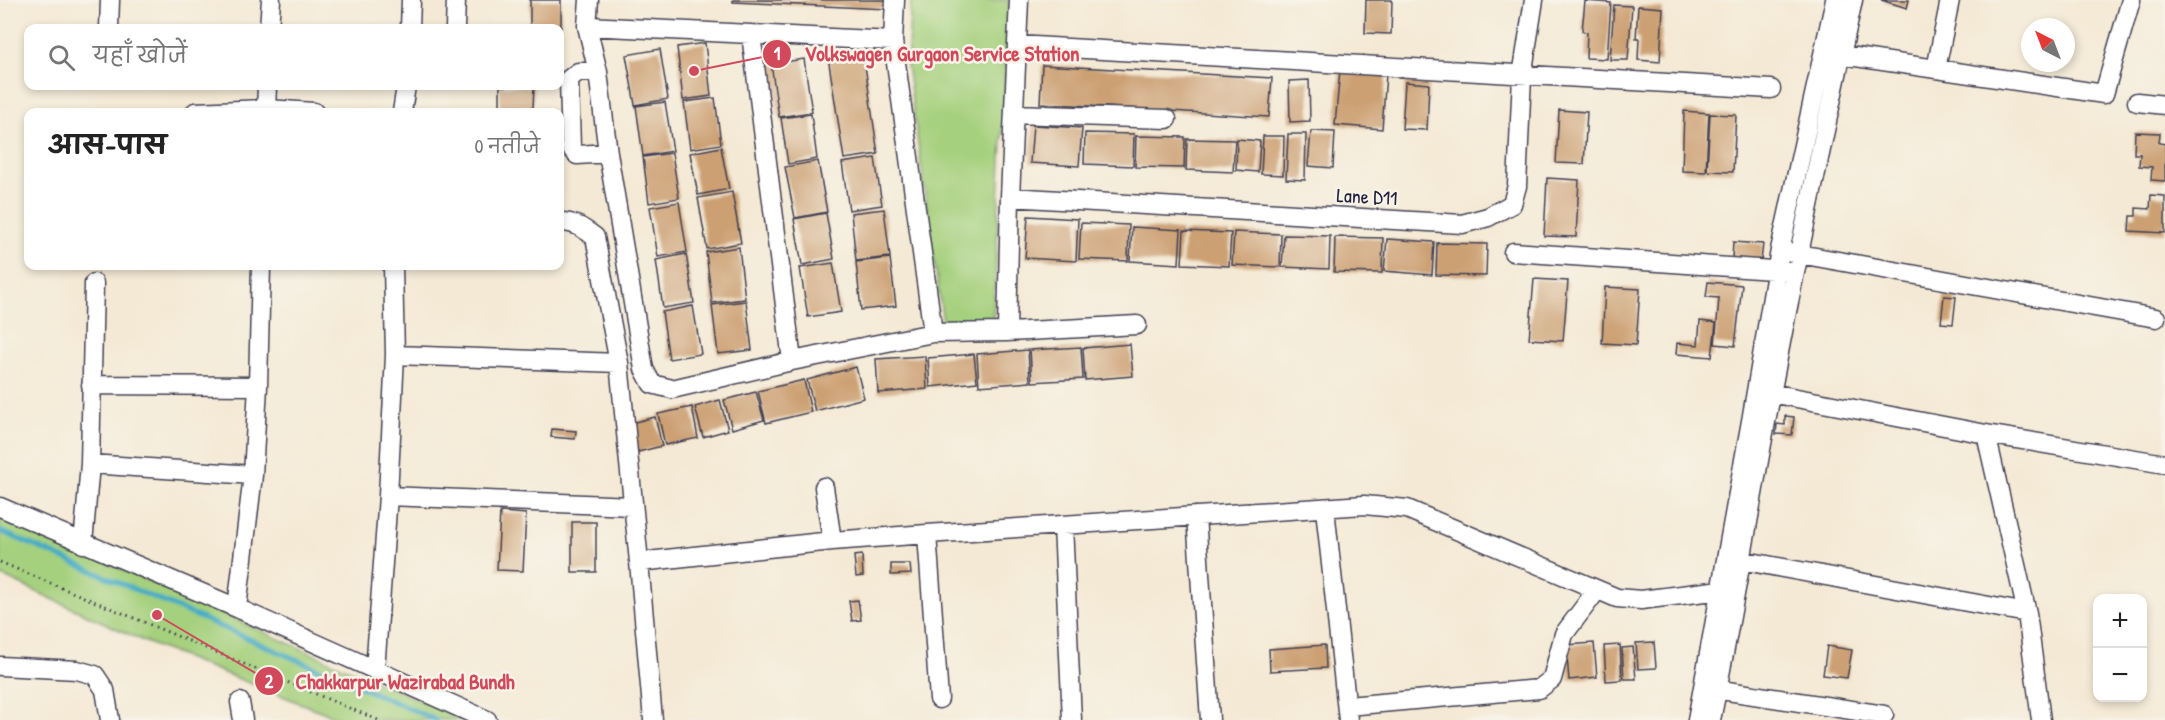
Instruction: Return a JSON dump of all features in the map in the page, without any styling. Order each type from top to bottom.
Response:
[{"type":"street","points":[[108,24],[110,0]]},
{"type":"street","points":[[269,24],[271,0]]},
{"type":"street","points":[[410,24],[411,0]]},
{"type":"street","points":[[455,24],[456,0]]},
{"type":"street","points":[[588,0],[587,26],[598,72],[608,153],[644,369],[652,384],[672,389],[792,361],[933,333],[1006,332],[1137,325]]},
{"type":"street","points":[[895,0],[892,41],[933,333]]},
{"type":"street","points":[[1006,332],[1019,0]]},
{"type":"street","name":"Lane D11","points":[[1010,197],[1462,224],[1488,217],[1512,204],[1517,186],[1522,76],[1534,0]]},
{"type":"street","points":[[1696,720],[1710,688],[1764,391],[1797,262],[1833,54],[1835,0]]},
{"type":"street","points":[[1764,391],[1780,250],[1833,54],[1853,0]]},
{"type":"street","points":[[1936,69],[1950,0]]},
{"type":"street","points":[[1833,54],[2104,94],[2131,0]]},
{"type":"street","points":[[587,26],[892,41]]},
{"type":"street","points":[[752,34],[792,361]]},
{"type":"street","points":[[1017,45],[1522,76],[1771,88]]},
{"type":"street","points":[[598,72],[578,72],[569,79],[571,148],[577,155],[608,153]]},
{"type":"street","points":[[266,108],[267,90]]},
{"type":"street","points":[[403,108],[405,90]]},
{"type":"street","points":[[2137,102],[2165,105]]},
{"type":"street","points":[[1014,114],[1167,119]]},
{"type":"street","points":[[564,222],[582,227],[595,237],[619,363],[653,720]]},
{"type":"street","points":[[1780,250],[1797,262],[2156,318]]},
{"type":"street","points":[[1513,252],[1776,270],[1797,262]]},
{"type":"street","points":[[237,608],[253,475],[261,270]]},
{"type":"street","points":[[375,670],[388,496],[395,355],[393,270]]},
{"type":"street","points":[[83,544],[90,464],[94,283]]},
{"type":"street","points":[[395,355],[619,363]]},
{"type":"street","points":[[91,385],[258,386]]},
{"type":"street","points":[[1764,391],[1986,434],[2165,464]]},
{"type":"street","points":[[1986,434],[2027,613],[2042,720]]},
{"type":"street","points":[[90,464],[253,475]]},
{"type":"street","points":[[824,487],[832,541]]},
{"type":"street","points":[[388,496],[632,506]]},
{"type":"street","points":[[639,562],[832,541],[1364,505],[1407,509],[1617,598],[1641,600],[1721,590]]},
{"type":"street","points":[[0,507],[237,608],[487,720]]},
{"type":"street","points":[[1325,509],[1347,713],[1539,689],[1552,679],[1564,634],[1598,590]]},
{"type":"street","points":[[1196,516],[1210,720]]},
{"type":"street","points":[[1063,525],[1072,720]]},
{"type":"street","points":[[927,534],[939,699]]},
{"type":"street","points":[[1711,720],[1710,688],[1721,590],[1734,559]]},
{"type":"street","points":[[1734,559],[2027,613]]},
{"type":"street","points":[[0,666],[77,670],[95,675],[105,690],[110,720]]},
{"type":"street","points":[[1710,688],[1884,716]]},
{"type":"path","points":[[0,562],[378,720]]},
{"type":"green space","points":[[911,0],[1009,0],[993,321],[943,322],[907,65]]},
{"type":"green space","points":[[0,515],[291,645],[467,720],[343,720],[148,643],[0,575]]},
{"type":"building","points":[[530,0],[561,0],[561,24],[530,24]]},
{"type":"building","points":[[733,0],[888,0],[888,9],[733,2]]},
{"type":"building","points":[[1366,0],[1392,0],[1391,34],[1365,33]]},
{"type":"building","points":[[1881,0],[1909,0],[1907,8]]},
{"type":"building","points":[[1585,1],[1611,3],[1607,59],[1586,58],[1587,32],[1582,31]]},
{"type":"building","points":[[1614,5],[1632,6],[1628,60],[1610,60]]},
{"type":"building","points":[[1638,6],[1663,8],[1660,62],[1638,60],[1639,38],[1636,38]]},
{"type":"building","points":[[705,43],[711,96],[683,100],[677,47]]},
{"type":"building","points":[[660,49],[668,99],[635,105],[626,55]]},
{"type":"building","points":[[863,52],[878,154],[844,159],[828,57]]},
{"type":"building","points":[[804,59],[812,112],[779,117],[771,64]]},
{"type":"building","points":[[1042,65],[1272,78],[1269,117],[1040,103]]},
{"type":"building","points":[[1340,70],[1386,74],[1382,129],[1335,125]]},
{"type":"building","points":[[1309,80],[1310,121],[1290,122],[1289,81]]},
{"type":"building","points":[[1405,82],[1429,84],[1427,130],[1402,129]]},
{"type":"building","points":[[500,90],[534,90],[533,108],[500,108]]},
{"type":"building","points":[[715,98],[721,144],[690,149],[684,102]]},
{"type":"building","points":[[665,102],[673,151],[643,156],[636,106]]},
{"type":"building","points":[[1559,110],[1587,112],[1584,164],[1556,163]]},
{"type":"building","points":[[1684,111],[1709,113],[1706,172],[1682,171]]},
{"type":"building","points":[[811,114],[817,159],[788,164],[781,118]]},
{"type":"building","points":[[1710,114],[1736,115],[1733,172],[1707,171]]},
{"type":"building","points":[[1033,125],[1082,128],[1079,166],[1030,163]]},
{"type":"building","points":[[1311,131],[1335,132],[1333,168],[1308,166]]},
{"type":"building","points":[[2135,132],[2160,133],[2159,143],[2165,144],[2165,181],[2151,180],[2152,167],[2139,166],[2140,154],[2134,154]]},
{"type":"building","points":[[1085,133],[1134,134],[1133,166],[1084,164]]},
{"type":"building","points":[[1288,134],[1306,134],[1305,180],[1286,179]]},
{"type":"building","points":[[1136,136],[1185,137],[1184,168],[1135,167]]},
{"type":"building","points":[[1263,136],[1284,136],[1283,175],[1261,174]]},
{"type":"building","points":[[1187,139],[1235,140],[1233,172],[1186,170]]},
{"type":"building","points":[[1237,139],[1260,141],[1258,172],[1236,170]]},
{"type":"building","points":[[721,147],[729,189],[698,195],[690,153]]},
{"type":"building","points":[[672,153],[679,198],[649,203],[643,157]]},
{"type":"building","points":[[875,158],[882,205],[849,210],[842,163]]},
{"type":"building","points":[[818,161],[827,212],[795,218],[785,167]]},
{"type":"building","points":[[1547,178],[1579,180],[1576,237],[1544,236]]},
{"type":"building","points":[[732,192],[741,243],[707,249],[698,198]]},
{"type":"building","points":[[2151,195],[2165,196],[2165,233],[2129,231],[2130,216],[2136,216],[2136,208],[2150,209]]},
{"type":"building","points":[[679,202],[687,252],[658,257],[650,207]]},
{"type":"building","points":[[884,209],[890,257],[856,261],[851,213]]},
{"type":"building","points":[[826,213],[834,259],[802,265],[794,219]]},
{"type":"building","points":[[1028,216],[1078,219],[1076,261],[1025,258]]},
{"type":"building","points":[[1081,223],[1129,225],[1128,261],[1079,259]]},
{"type":"building","points":[[1132,227],[1181,230],[1179,264],[1130,261]]},
{"type":"building","points":[[1184,231],[1231,233],[1229,266],[1182,264]]},
{"type":"building","points":[[1234,232],[1281,234],[1280,267],[1232,265]]},
{"type":"building","points":[[1284,235],[1330,236],[1329,269],[1282,267]]},
{"type":"building","points":[[1335,237],[1383,238],[1382,273],[1334,272]]},
{"type":"building","points":[[1387,239],[1434,242],[1432,275],[1384,271]]},
{"type":"building","points":[[1733,242],[1763,244],[1761,261],[1732,259]]},
{"type":"building","points":[[1437,243],[1487,244],[1486,276],[1436,275]]},
{"type":"building","points":[[739,247],[745,299],[712,303],[706,252]]},
{"type":"building","points":[[686,254],[694,303],[663,308],[656,260]]},
{"type":"building","points":[[890,258],[896,306],[861,310],[856,262]]},
{"type":"building","points":[[833,263],[841,312],[808,317],[800,268]]},
{"type":"building","points":[[1534,279],[1568,281],[1563,341],[1529,339]]},
{"type":"building","points":[[1708,282],[1742,285],[1735,346],[1715,344],[1719,298],[1706,297]]},
{"type":"building","points":[[1605,287],[1640,289],[1636,345],[1602,343]]},
{"type":"building","points":[[1944,296],[1956,297],[1953,324],[1941,323]]},
{"type":"building","points":[[746,301],[752,350],[718,354],[712,305]]},
{"type":"building","points":[[693,306],[701,354],[669,359],[662,312]]},
{"type":"building","points":[[1700,321],[1716,323],[1712,357],[1676,354],[1677,343],[1698,345]]},
{"type":"building","points":[[1130,344],[1133,376],[1085,380],[1083,348]]},
{"type":"building","points":[[1081,347],[1083,379],[1032,382],[1030,350]]},
{"type":"building","points":[[1028,350],[1030,382],[979,386],[977,354]]},
{"type":"building","points":[[974,354],[977,382],[930,387],[928,358]]},
{"type":"building","points":[[925,356],[927,389],[878,393],[876,359]]},
{"type":"building","points":[[856,367],[864,398],[815,411],[807,380]]},
{"type":"building","points":[[804,380],[811,412],[766,423],[758,391]]},
{"type":"building","points":[[756,392],[764,420],[732,429],[724,400]]},
{"type":"building","points":[[720,400],[728,430],[703,437],[695,407]]},
{"type":"building","points":[[692,407],[698,438],[665,445],[658,414]]},
{"type":"building","points":[[1785,416],[1794,417],[1792,435],[1776,434],[1777,424],[1785,425]]},
{"type":"building","points":[[655,417],[662,446],[638,452],[631,423]]},
{"type":"building","points":[[552,429],[576,431],[575,439],[551,437]]},
{"type":"building","points":[[500,512],[526,514],[523,571],[497,570]]},
{"type":"building","points":[[572,522],[596,522],[596,572],[572,572]]},
{"type":"building","points":[[862,555],[863,576],[856,577],[854,556]]},
{"type":"building","points":[[891,564],[910,564],[911,574],[891,575]]},
{"type":"building","points":[[858,600],[861,620],[852,621],[849,601]]},
{"type":"building","points":[[1654,642],[1656,668],[1638,669],[1636,643]]},
{"type":"building","points":[[1594,643],[1597,677],[1569,680],[1566,645]]},
{"type":"building","points":[[1325,645],[1326,668],[1270,671],[1269,649]]},
{"type":"building","points":[[1620,645],[1622,680],[1606,681],[1604,646]]},
{"type":"building","points":[[1827,646],[1852,650],[1847,678],[1823,675]]},
{"type":"building","points":[[1633,647],[1636,679],[1624,679],[1622,648]]},
{"type":"waterway","points":[[0,531],[436,720]]},
{"type":"place","name":"Volkswagen Gurgaon Service Station","points":[[694,71]]},
{"type":"place","name":"Chakkarpur Wazirabad Bundh","points":[[157,615]]}]
